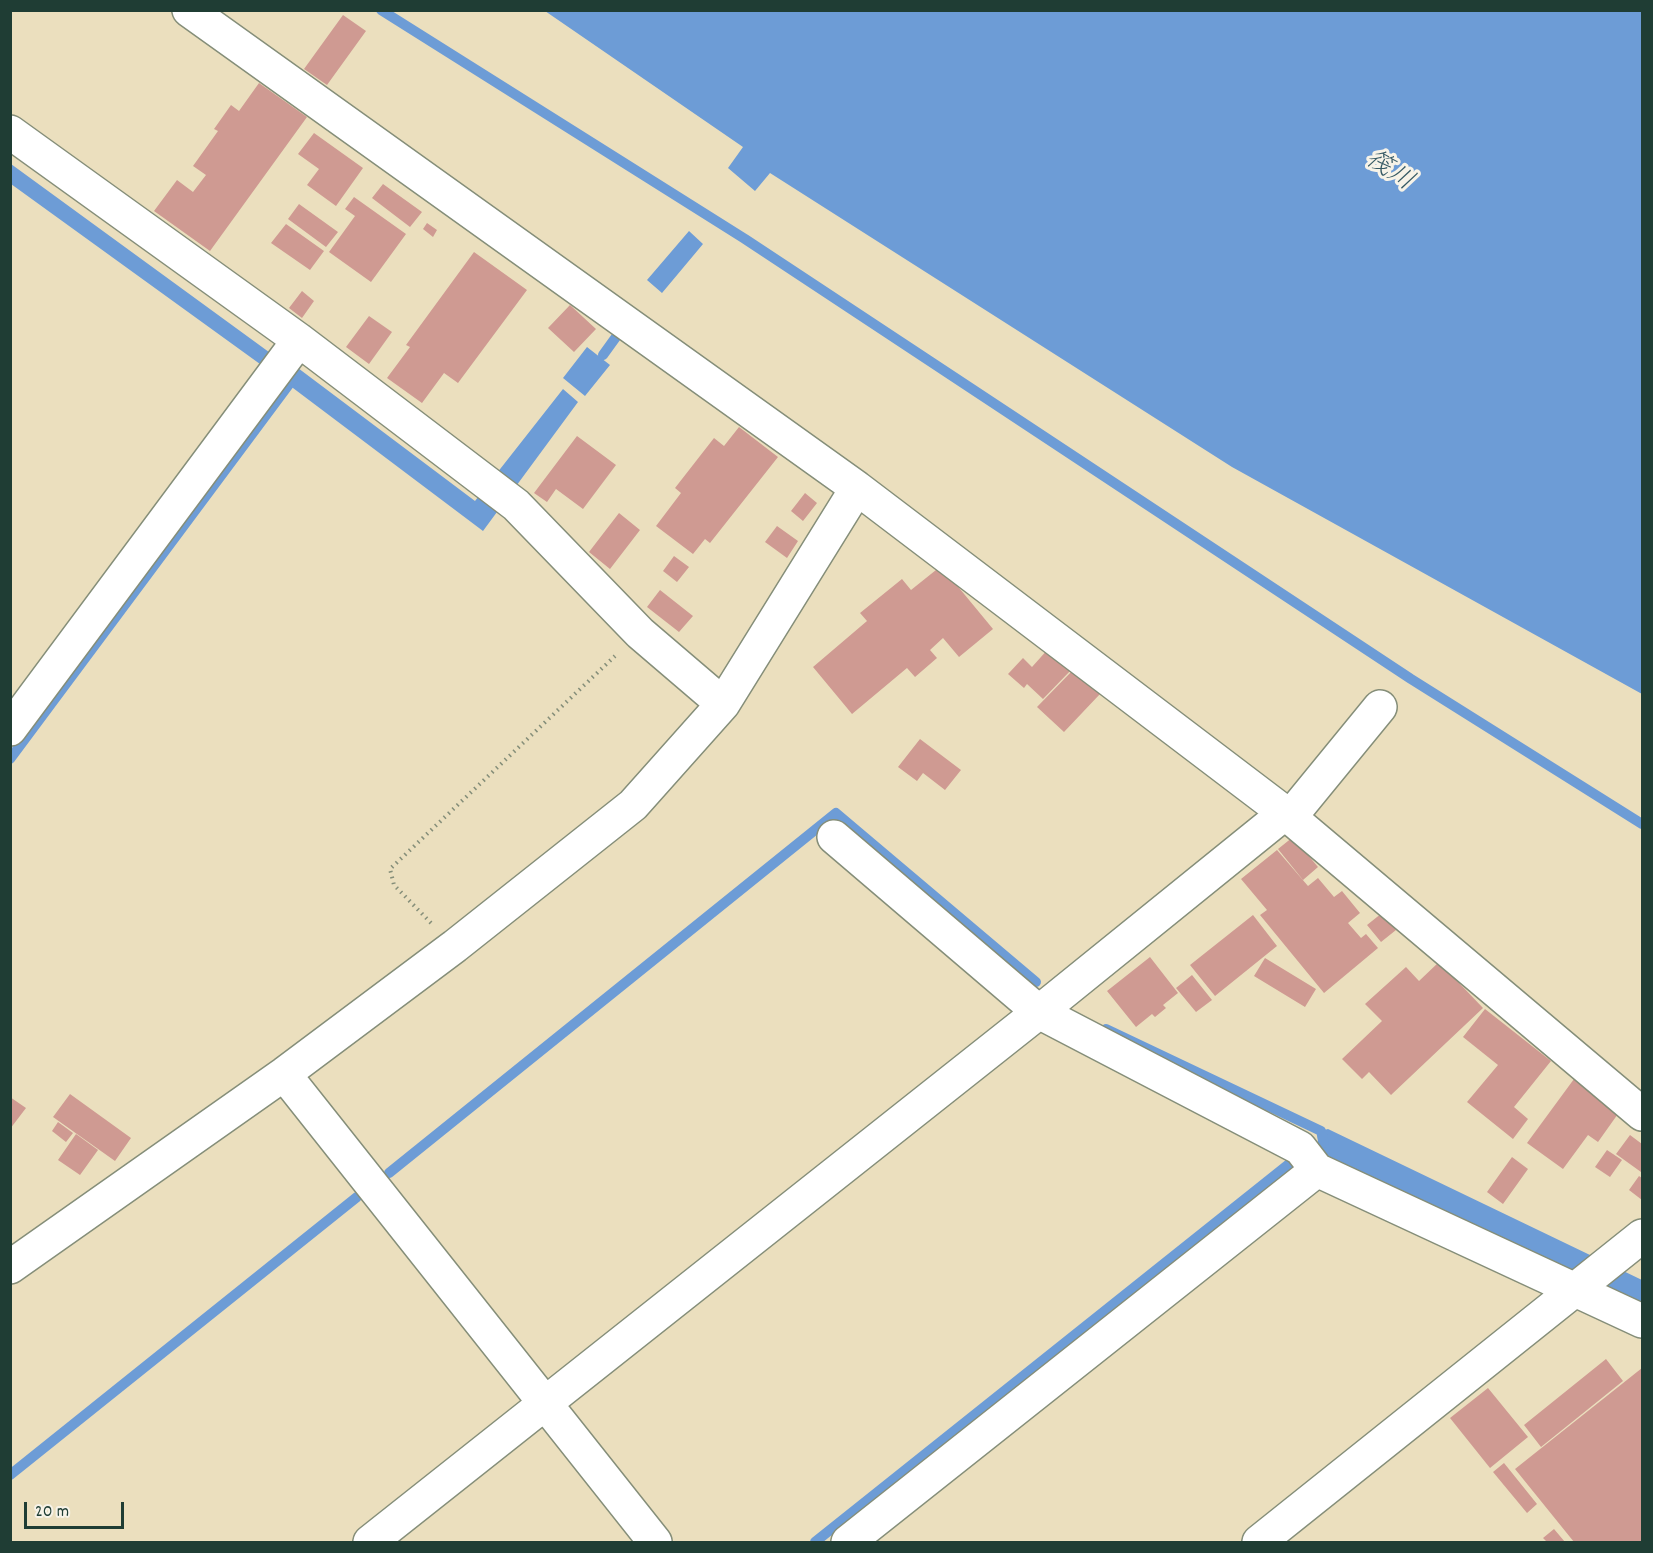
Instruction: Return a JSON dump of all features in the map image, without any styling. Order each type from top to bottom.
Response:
[{"type":"street","points":[[189,10],[857,488],[1288,815],[1642,1114]]},
{"type":"street","points":[[10,132],[295,347],[480,477],[516,505],[640,633],[723,704]]},
{"type":"street","points":[[10,729],[295,347]]},
{"type":"street","points":[[10,1267],[284,1074],[455,946],[633,805],[723,704],[857,488]]},
{"type":"street","points":[[370,1542],[1288,815],[1380,706]]},
{"type":"street","points":[[834,837],[1039,1012],[1300,1148],[1317,1170],[1579,1287],[1642,1320]]},
{"type":"street","points":[[284,1074],[655,1542]]},
{"type":"street","points":[[848,1542],[1317,1170]]},
{"type":"street","points":[[1259,1542],[1642,1236]]},
{"type":"path","points":[[455,946],[394,885],[390,869],[640,633]]},
{"type":"water","name":"筏川","points":[[545,11],[1642,11],[1642,694],[1232,467],[770,173],[755,191],[728,168],[743,147]]},
{"type":"water","points":[[11,164],[273,355],[278,353],[475,501],[563,389],[578,402],[483,531],[289,385],[11,184]]},
{"type":"water","points":[[689,231],[703,244],[662,293],[647,280]]},
{"type":"water","points":[[587,347],[610,365],[585,396],[563,378]]},
{"type":"water","points":[[1328,1129],[1642,1280],[1642,1308],[1319,1153],[1317,1132]]},
{"type":"building","points":[[343,15],[366,31],[327,85],[304,69]]},
{"type":"building","points":[[259,83],[307,117],[210,251],[154,211],[177,180],[193,192],[206,175],[193,166],[218,131],[214,129],[231,105],[239,111]]},
{"type":"building","points":[[314,133],[363,168],[336,206],[307,185],[319,169],[298,154]]},
{"type":"building","points":[[383,184],[422,212],[410,227],[372,198]]},
{"type":"building","points":[[354,197],[406,234],[371,282],[329,252],[355,216],[345,209]]},
{"type":"building","points":[[299,204],[338,232],[326,247],[288,219]]},
{"type":"building","points":[[427,223],[437,230],[433,237],[423,229]]},
{"type":"building","points":[[286,224],[324,251],[310,270],[271,243]]},
{"type":"building","points":[[474,252],[527,290],[458,383],[444,373],[422,403],[387,378],[410,347],[406,345]]},
{"type":"building","points":[[302,291],[314,301],[302,318],[289,308]]},
{"type":"building","points":[[570,305],[596,329],[574,352],[548,328]]},
{"type":"building","points":[[369,316],[392,332],[369,364],[346,347]]},
{"type":"building","points":[[739,427],[778,457],[710,543],[705,539],[693,554],[656,526],[681,493],[675,488],[714,438],[724,446]]},
{"type":"building","points":[[577,436],[616,465],[583,509],[556,489],[547,502],[534,493]]},
{"type":"building","points":[[805,493],[817,503],[803,521],[791,511]]},
{"type":"building","points":[[619,513],[640,530],[610,569],[589,552]]},
{"type":"building","points":[[777,526],[798,541],[787,558],[765,542]]},
{"type":"building","points":[[674,556],[689,567],[677,582],[663,571]]},
{"type":"building","points":[[941,566],[993,629],[959,657],[943,638],[930,650],[937,658],[915,677],[907,668],[852,714],[813,667],[867,621],[860,613],[902,579],[911,590]]},
{"type":"building","points":[[660,590],[693,616],[679,632],[647,607]]},
{"type":"building","points":[[1049,648],[1072,669],[1043,699],[1027,684],[1024,688],[1008,674],[1023,658],[1032,667]]},
{"type":"building","points":[[1073,670],[1100,694],[1064,732],[1037,707]]},
{"type":"building","points":[[920,739],[961,770],[945,790],[923,773],[917,781],[898,767]]},
{"type":"building","points":[[1293,837],[1318,867],[1303,880],[1278,849]]},
{"type":"building","points":[[1277,850],[1308,886],[1318,878],[1334,897],[1342,891],[1360,913],[1348,923],[1361,938],[1366,934],[1378,948],[1324,993],[1260,915],[1267,910],[1241,879]]},
{"type":"building","points":[[1382,913],[1396,930],[1381,942],[1367,925]]},
{"type":"building","points":[[1253,915],[1277,946],[1215,996],[1190,965]]},
{"type":"building","points":[[1150,957],[1178,993],[1163,1005],[1166,1008],[1155,1017],[1152,1014],[1136,1027],[1107,991]]},
{"type":"building","points":[[1265,958],[1316,989],[1305,1007],[1254,976]]},
{"type":"building","points":[[1439,962],[1483,1008],[1391,1095],[1369,1072],[1362,1079],[1342,1059],[1382,1021],[1365,1004],[1406,967],[1419,981]]},
{"type":"building","points":[[1192,975],[1212,1000],[1196,1012],[1176,988]]},
{"type":"building","points":[[1485,1009],[1551,1061],[1514,1107],[1528,1119],[1513,1139],[1467,1102],[1498,1065],[1463,1037]]},
{"type":"building","points":[[1574,1079],[1620,1111],[1598,1142],[1588,1135],[1563,1169],[1527,1143]]},
{"type":"building","points":[[70,1094],[131,1138],[115,1161],[53,1117]]},
{"type":"building","points":[[10,1097],[26,1108],[10,1129]]},
{"type":"building","points":[[58,1122],[73,1133],[66,1142],[52,1131]]},
{"type":"building","points":[[76,1134],[98,1150],[80,1175],[58,1160]]},
{"type":"building","points":[[1630,1135],[1642,1144],[1641,1172],[1616,1154]]},
{"type":"building","points":[[1607,1150],[1622,1160],[1610,1177],[1595,1167]]},
{"type":"building","points":[[1512,1157],[1528,1169],[1503,1204],[1487,1192]]},
{"type":"building","points":[[1639,1176],[1642,1178],[1642,1200],[1629,1190]]},
{"type":"building","points":[[1606,1359],[1623,1381],[1541,1447],[1524,1425]]},
{"type":"building","points":[[1642,1368],[1642,1542],[1574,1542],[1515,1469]]},
{"type":"building","points":[[1488,1388],[1528,1437],[1490,1468],[1450,1418]]},
{"type":"building","points":[[1504,1463],[1537,1504],[1527,1513],[1493,1472]]},
{"type":"building","points":[[1554,1529],[1565,1542],[1547,1542],[1543,1538]]},
{"type":"waterway","points":[[381,10],[745,239],[1411,679],[1642,824]]},
{"type":"waterway","points":[[603,355],[616,337]]},
{"type":"waterway","points":[[10,759],[293,379]]},
{"type":"waterway","points":[[389,1173],[836,813],[1036,982]]},
{"type":"waterway","points":[[1106,1029],[1321,1131],[1324,1143]]},
{"type":"waterway","points":[[815,1542],[1289,1164]]},
{"type":"waterway","points":[[10,1475],[357,1197]]}]
